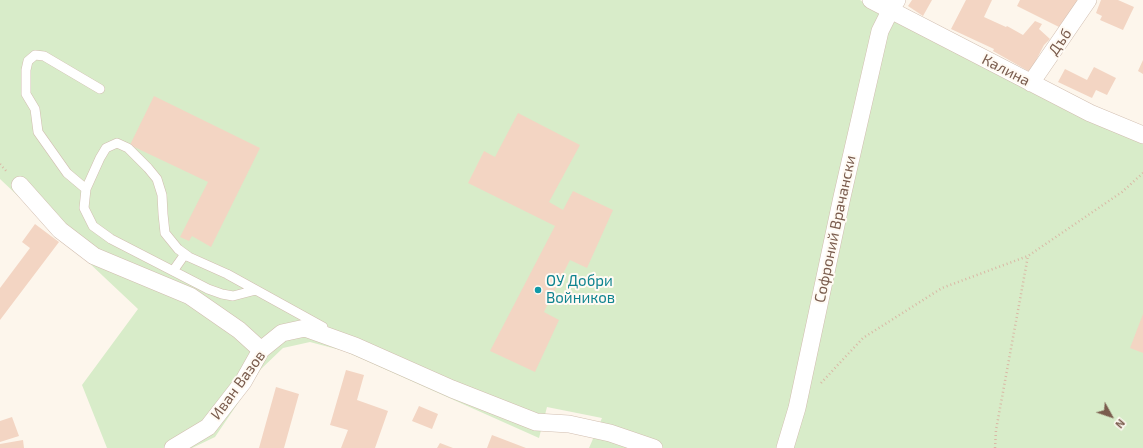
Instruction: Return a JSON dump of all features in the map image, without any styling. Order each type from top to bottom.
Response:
[{"type":"street","name":"Калина","points":[[871,0],[893,5],[1031,83],[1090,113],[1143,135]]},
{"type":"street","name":"Дъб","points":[[1031,83],[1088,0]]},
{"type":"street","name":"Софроний Врачански","points":[[785,448],[797,408],[871,66],[880,31],[893,5]]},
{"type":"street","points":[[20,185],[60,230],[94,256],[190,296],[239,330],[261,350]]},
{"type":"street","name":"Иван Вазов","points":[[173,448],[208,427],[244,382],[261,350],[282,333],[305,328],[355,346]]},
{"type":"street","points":[[355,346],[452,389],[536,422],[569,424],[610,433],[654,448]]},
{"type":"lane","points":[[86,189],[67,173],[38,132],[35,109],[26,94],[26,70],[28,61],[35,55],[44,56],[100,89]]},
{"type":"lane","points":[[256,290],[233,296],[208,289],[111,239],[94,226],[84,208],[86,189],[106,148],[117,143],[128,148],[157,179],[162,195],[162,214],[165,233],[185,254],[227,274],[256,290],[355,346]]},
{"type":"lane","points":[[173,271],[185,254]]},
{"type":"lane","points":[[200,304],[208,289]]},
{"type":"path","points":[[819,385],[863,338],[942,288],[1028,256],[1122,192],[1143,173]]},
{"type":"path","points":[[995,448],[996,430],[1028,256]]},
{"type":"green space","points":[[0,0],[860,0],[895,22],[1143,143],[1143,448],[589,448],[602,418],[547,407],[539,438],[344,351],[310,342],[283,348],[261,369],[215,437],[192,448],[107,448],[82,385],[138,309],[0,179]]},
{"type":"building","points":[[912,0],[932,0],[923,16],[908,6]]},
{"type":"building","points":[[966,0],[992,0],[984,17],[1006,27],[1007,26],[1023,35],[1035,21],[1042,24],[1039,29],[1050,39],[1044,45],[1030,72],[993,51],[994,49],[951,29]]},
{"type":"building","points":[[1020,0],[1078,0],[1059,27],[1017,6]]},
{"type":"building","points":[[1101,0],[1118,0],[1134,7],[1123,30],[1100,20],[1102,16],[1096,13]]},
{"type":"building","points":[[1143,60],[1143,74],[1138,71]]},
{"type":"building","points":[[1094,67],[1116,78],[1107,95],[1096,90],[1092,98],[1058,82],[1065,69],[1087,80]]},
{"type":"building","points":[[154,96],[260,148],[211,247],[192,236],[189,241],[180,237],[208,182],[130,145]]},
{"type":"building","points":[[518,113],[580,145],[549,202],[563,210],[573,191],[613,210],[587,268],[570,260],[544,312],[559,320],[535,372],[490,351],[555,226],[468,183],[484,151],[495,157]]},
{"type":"building","points":[[35,224],[59,242],[0,320],[0,288],[30,248],[22,242]]},
{"type":"building","points":[[1143,314],[1143,353],[1130,348]]},
{"type":"building","points":[[346,370],[364,375],[357,400],[388,411],[375,448],[341,448],[348,430],[330,425]]},
{"type":"building","points":[[276,387],[299,394],[284,448],[259,448]]},
{"type":"building","points":[[419,406],[438,414],[432,429],[412,421]]},
{"type":"building","points":[[12,417],[19,436],[0,442],[0,421]]},
{"type":"building","points":[[492,435],[526,448],[487,448]]},
{"type":"building","points":[[23,440],[24,448],[0,448],[0,444]]},
{"type":"building","points":[[440,443],[453,448],[437,448]]},
{"type":"place","name":"ОУ Добри Войников","points":[[538,290]]}]
